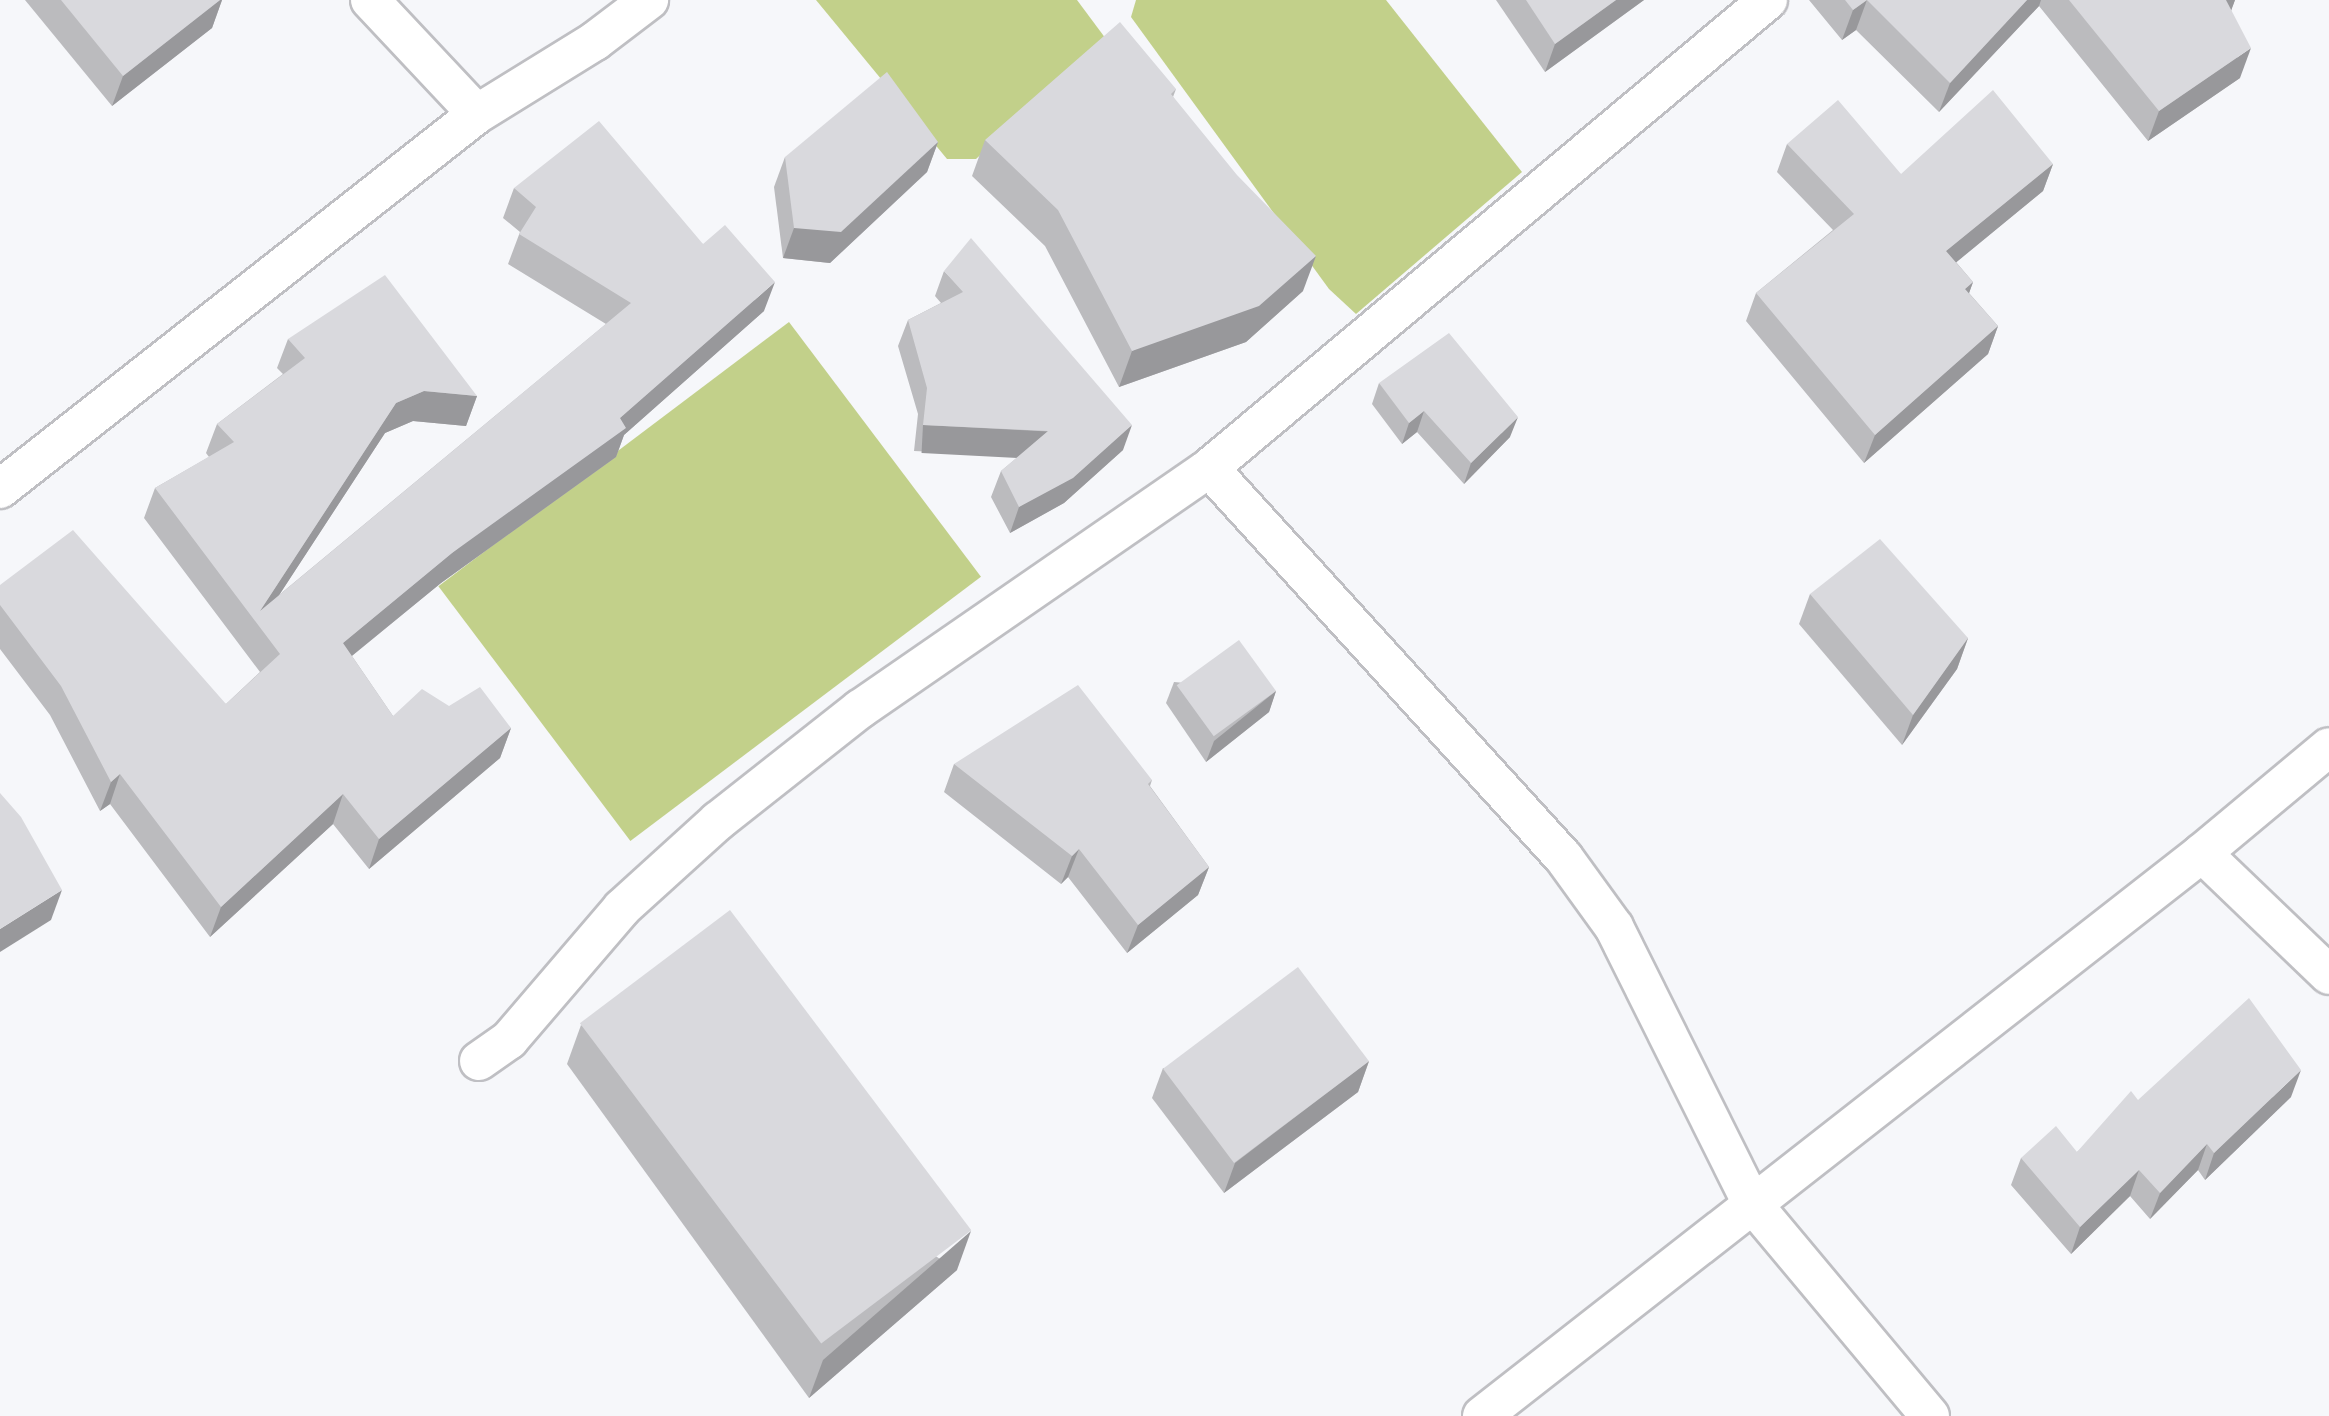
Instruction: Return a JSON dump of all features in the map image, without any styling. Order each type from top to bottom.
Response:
[{"type":"street","points":[[370,0],[477,114]]},
{"type":"street","points":[[0,489],[477,114],[595,41],[649,0]]},
{"type":"street","points":[[479,1061],[509,1040],[622,908],[718,821],[860,709],[1209,468],[1768,0]]},
{"type":"street","points":[[1209,468],[1564,858],[1614,927],[1751,1202],[1930,1416]]},
{"type":"street","points":[[1482,1416],[1751,1202],[2202,853],[2329,747]]},
{"type":"street","points":[[2202,853],[2329,975]]},
{"type":"green space","points":[[816,0],[1077,0],[1106,39],[976,159],[947,159]]},
{"type":"green space","points":[[1136,0],[1386,0],[1522,172],[1356,314],[1329,289],[1131,17]]},
{"type":"green space","points":[[789,322],[981,577],[630,841],[438,586]]},
{"type":"building","points":[[61,0],[220,0],[123,76]]},
{"type":"building","points":[[1526,0],[1616,0],[1555,44]]},
{"type":"building","points":[[1845,0],[1867,0],[1853,10]]},
{"type":"building","points":[[1867,0],[2027,0],[1950,83]]},
{"type":"building","points":[[2069,0],[2226,0],[2251,48],[2159,111]]},
{"type":"building","points":[[1120,22],[1176,89],[1171,94],[1237,175],[1316,256],[1259,306],[1132,351],[1058,210],[985,140]]},
{"type":"building","points":[[887,72],[938,142],[841,232],[794,228],[785,157]]},
{"type":"building","points":[[1993,90],[2053,164],[1946,251],[1973,282],[1965,289],[1998,326],[1875,435],[1756,293],[1854,214],[1787,144],[1838,100],[1901,174]]},
{"type":"building","points":[[599,121],[703,244],[725,225],[775,282],[620,418],[626,428],[452,553],[343,643],[393,716],[422,689],[449,706],[480,687],[511,728],[379,839],[343,794],[221,907],[120,774],[111,782],[61,686],[0,605],[0,585],[73,530],[226,704],[280,654],[155,488],[234,442],[217,424],[305,358],[288,339],[385,275],[477,396],[424,391],[396,403],[260,611],[631,303],[519,234],[536,207],[514,188]]},
{"type":"building","points":[[971,238],[1132,425],[1073,478],[1019,507],[1001,471],[1048,431],[923,425],[927,388],[908,320],[963,292],[944,271]]},
{"type":"building","points":[[1449,333],[1518,417],[1471,463],[1424,411],[1409,423],[1379,383]]},
{"type":"building","points":[[1880,539],[1968,638],[1913,715],[1810,594]]},
{"type":"building","points":[[1239,640],[1276,691],[1214,736],[1177,685]]},
{"type":"building","points":[[1078,685],[1152,780],[1148,784],[1209,867],[1138,925],[1079,849],[1072,856],[954,764]]},
{"type":"building","points":[[0,793],[21,817],[62,890],[0,929]]},
{"type":"building","points":[[730,910],[971,1230],[821,1343],[580,1023]]},
{"type":"building","points":[[1298,967],[1369,1061],[1234,1163],[1163,1069]]},
{"type":"building","points":[[2249,998],[2301,1070],[2214,1153],[2207,1144],[2160,1193],[2139,1170],[2080,1227],[2021,1158],[2056,1126],[2077,1152],[2131,1091],[2138,1100]]}]
